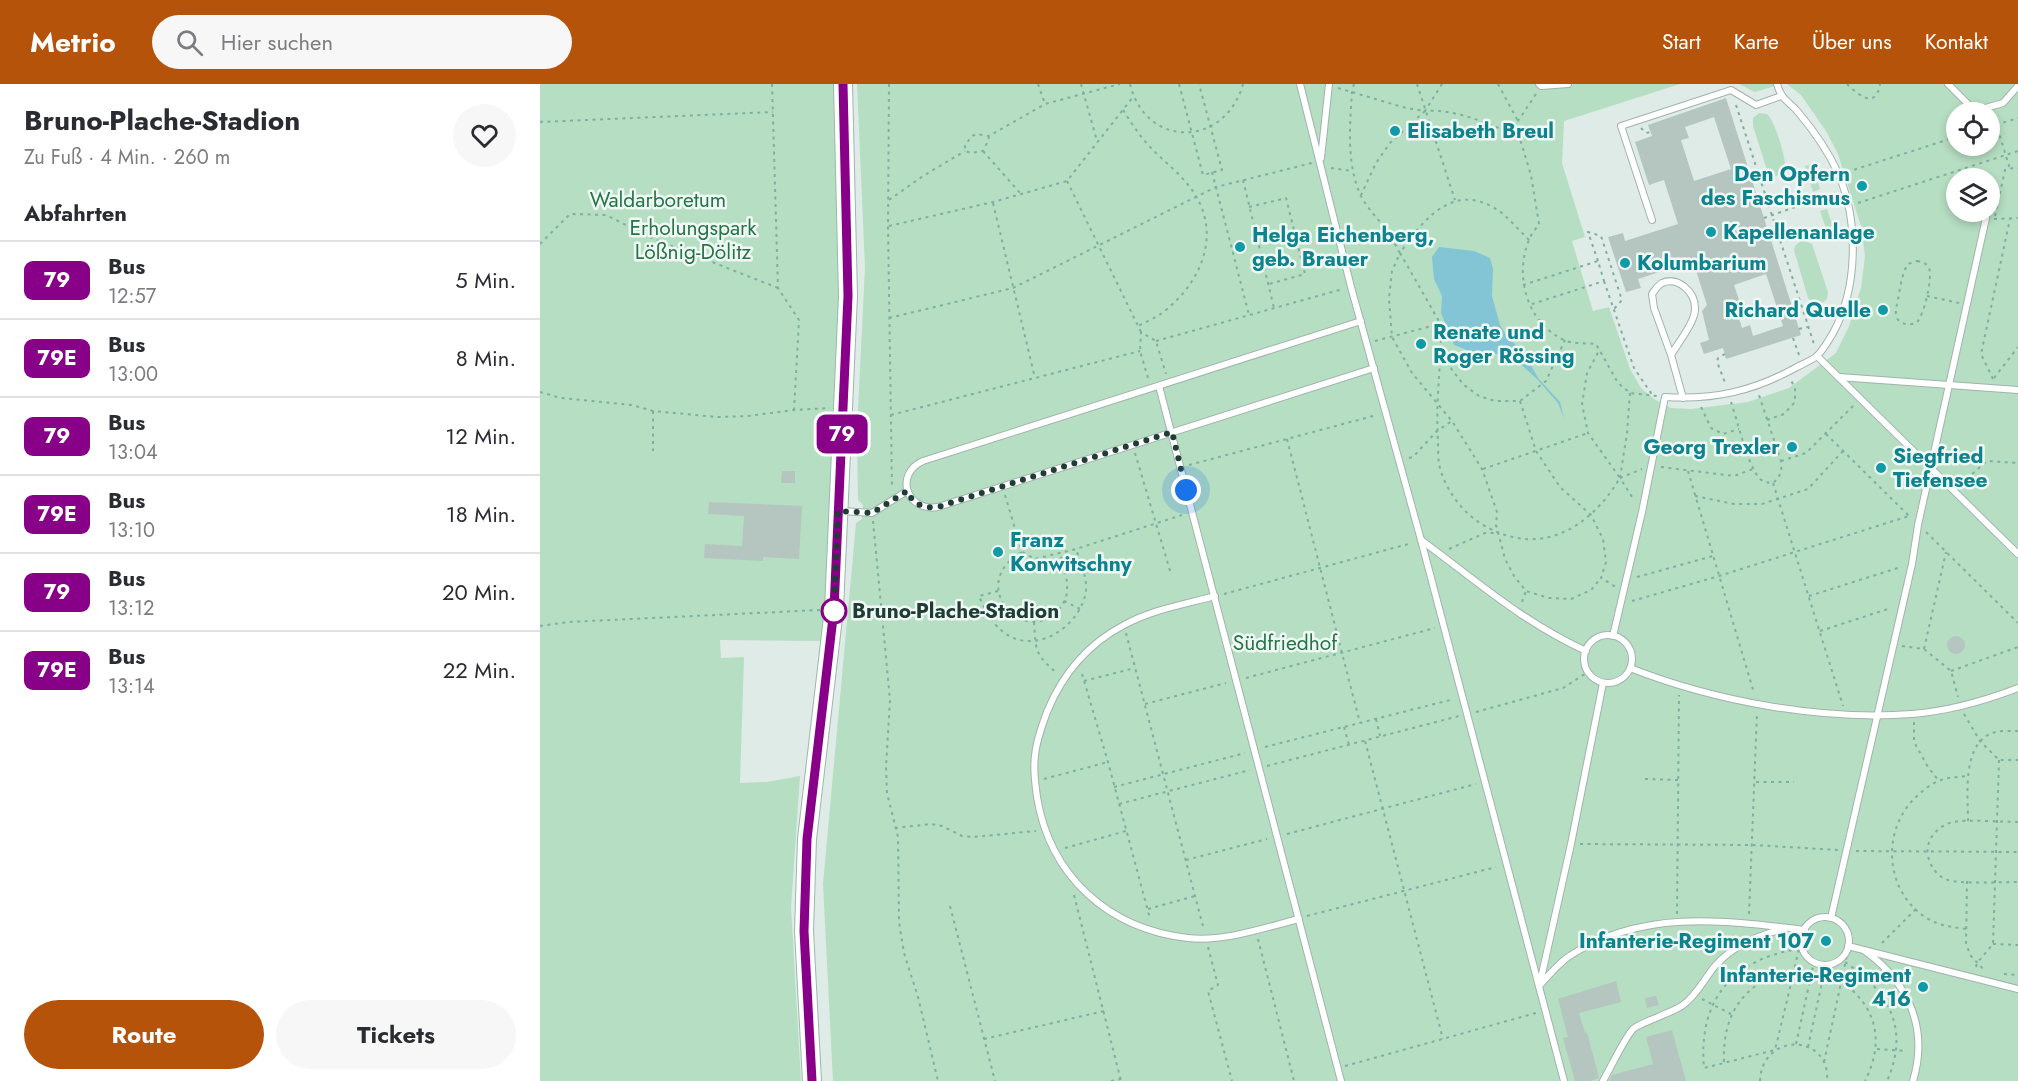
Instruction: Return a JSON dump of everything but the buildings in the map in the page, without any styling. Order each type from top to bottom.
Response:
[{"type":"street","points":[[812,1081],[804,931],[807,839],[834,609],[844,408],[848,254],[843,84]]},
{"type":"lane","points":[[1300,84],[1351,287],[1421,540],[1564,1081]]},
{"type":"lane","points":[[1540,85],[1568,84]]},
{"type":"lane","points":[[1613,636],[1642,512],[1665,397],[1698,398],[1729,394],[1756,386],[1817,356],[1839,322],[1848,292],[1853,257],[1849,206],[1844,190],[1821,140],[1781,96],[1777,84]]},
{"type":"lane","points":[[1948,84],[1975,111],[2003,103],[2018,86]]},
{"type":"lane","points":[[1320,161],[1329,85]]},
{"type":"lane","points":[[1652,220],[1621,126],[1731,90],[1755,105],[1781,96]]},
{"type":"lane","points":[[1831,918],[1985,222]]},
{"type":"lane","points":[[1671,355],[1693,320],[1696,307],[1683,284],[1671,281],[1661,284],[1652,294],[1654,308],[1683,398]]},
{"type":"lane","points":[[1361,321],[923,461],[909,473],[907,491],[919,505],[931,508],[1374,368]]},
{"type":"lane","points":[[1817,356],[2018,554]]},
{"type":"lane","points":[[1839,377],[2018,390]]},
{"type":"lane","points":[[1159,386],[1341,1081]]},
{"type":"lane","points":[[838,511],[872,513],[907,491]]},
{"type":"lane","points":[[1421,540],[1516,612],[1586,651]]},
{"type":"lane","points":[[1215,596],[1156,612],[1124,625],[1098,643],[1078,661],[1064,678],[1040,730],[1035,756],[1035,782],[1039,806],[1046,832],[1068,872],[1101,906],[1122,919],[1146,929],[1187,938],[1206,939],[1232,936],[1299,918]]},
{"type":"lane","points":[[1613,636],[1628,647],[1632,658],[1630,668],[1620,679],[1609,683],[1603,682],[1592,677],[1588,672],[1584,660],[1586,651],[1595,639],[1613,636]]},
{"type":"lane","points":[[1630,668],[1680,686],[1757,703],[1846,715],[1914,714],[1960,706],[2018,688]]},
{"type":"lane","points":[[1539,987],[1571,844],[1603,682]]},
{"type":"lane","points":[[1824,917],[1831,918],[1842,923],[1848,934],[1848,946],[1843,957],[1838,961],[1826,964],[1814,962],[1803,948],[1803,933],[1813,921],[1824,917]]},
{"type":"lane","points":[[1539,987],[1568,958],[1596,942],[1650,925],[1677,921],[1749,923],[1790,928],[1803,933]]},
{"type":"lane","points":[[1603,1081],[1634,1027],[1664,1016],[1682,1005],[1694,995],[1717,964],[1731,952],[1766,933],[1790,928]]},
{"type":"lane","points":[[1848,946],[2018,989]]},
{"type":"lane","points":[[1859,947],[1882,963],[1910,1003],[1917,1026],[1919,1052],[1913,1081]]},
{"type":"path","points":[[772,84],[778,288],[799,320],[794,410]]},
{"type":"path","points":[[889,84],[888,226],[892,501]]},
{"type":"path","points":[[1038,84],[1045,104]]},
{"type":"path","points":[[1081,84],[1097,141]]},
{"type":"path","points":[[965,151],[965,145],[972,136],[977,134],[989,136],[1045,104],[1120,84]]},
{"type":"path","points":[[1130,84],[1133,97],[1141,110],[1164,128],[1178,132],[1192,132],[1210,127],[1221,120],[1239,97],[1243,84]]},
{"type":"path","points":[[1179,84],[1203,175],[1222,170],[1199,84]]},
{"type":"path","points":[[1354,84],[1350,136],[1353,171],[1361,195],[1370,211],[1387,230],[1440,323],[1442,346],[1437,402],[1439,464],[1445,481],[1470,517],[1497,533],[1515,539],[1542,540],[1569,529],[1591,515],[1608,498],[1620,478],[1630,393]]},
{"type":"path","points":[[1417,84],[1455,200]]},
{"type":"path","points":[[1361,195],[1376,163],[1390,143],[1425,111],[1442,84]]},
{"type":"path","points":[[1498,84],[1518,121],[1519,136],[1531,175],[1539,224],[1529,240],[1523,262],[1523,285],[1529,305],[1544,325],[1565,340],[1596,344],[1618,383],[1630,393],[1665,397]]},
{"type":"path","points":[[1847,84],[1865,99],[1875,96],[1880,84]]},
{"type":"path","points":[[1329,85],[1406,108],[1425,111],[1442,110],[1470,117],[1519,136]]},
{"type":"path","points":[[1518,121],[1540,85]]},
{"type":"path","points":[[1731,90],[1817,356]]},
{"type":"path","points":[[888,226],[1068,182],[1097,141],[1133,97]]},
{"type":"path","points":[[1729,107],[1736,105]]},
{"type":"path","points":[[1123,110],[1151,148],[1188,185],[1203,213],[1207,229],[1206,248],[1201,265],[1178,299],[1160,314],[1138,326]]},
{"type":"path","points":[[540,122],[773,112]]},
{"type":"path","points":[[2000,124],[2018,118]]},
{"type":"path","points":[[888,201],[923,176],[965,151],[977,153],[983,151],[989,136]]},
{"type":"path","points":[[2000,137],[2010,169]]},
{"type":"path","points":[[1838,174],[1946,140]]},
{"type":"path","points":[[983,151],[1022,194]]},
{"type":"path","points":[[1849,206],[2018,151]]},
{"type":"path","points":[[890,318],[1013,288],[1216,187],[1320,161]]},
{"type":"path","points":[[1322,169],[1353,171]]},
{"type":"path","points":[[2000,194],[2005,170],[2018,169]]},
{"type":"path","points":[[1212,172],[1249,315]]},
{"type":"path","points":[[1243,180],[1274,308]]},
{"type":"path","points":[[1068,182],[1141,332],[1140,351],[1151,388]]},
{"type":"path","points":[[1764,218],[1844,190]]},
{"type":"path","points":[[1249,207],[1286,198],[1305,274],[1269,284]]},
{"type":"path","points":[[1520,401],[1536,451],[1560,487],[1591,515],[1603,539],[1606,562],[1601,578],[1591,590],[1571,599],[1549,598],[1526,591],[1514,576],[1505,560],[1497,533],[1497,512],[1482,469],[1452,422],[1412,373],[1392,337],[1389,298],[1392,271],[1400,253],[1436,209],[1455,200],[1481,202],[1501,213],[1529,240]]},
{"type":"path","points":[[993,202],[1035,378]]},
{"type":"path","points":[[540,244],[570,214],[606,215],[654,239],[778,288]]},
{"type":"path","points":[[2000,219],[2018,218]]},
{"type":"path","points":[[1993,379],[1981,354],[2010,219]]},
{"type":"path","points":[[1614,310],[1622,300],[1605,247],[1601,236],[1588,232],[1604,281],[1614,310],[1634,368],[1653,396]]},
{"type":"path","points":[[1523,285],[1598,261]]},
{"type":"path","points":[[1923,262],[1929,268],[1931,278],[1927,296],[1922,316],[1916,323],[1902,322],[1897,318],[1895,310],[1904,270],[1908,264],[1923,262]]},
{"type":"path","points":[[1529,305],[1604,281]]},
{"type":"path","points":[[1141,332],[1156,340],[1351,287]]},
{"type":"path","points":[[1927,296],[1967,305]]},
{"type":"path","points":[[1367,343],[1440,323]]},
{"type":"path","points":[[1799,329],[1808,327]]},
{"type":"path","points":[[1794,338],[1802,364]]},
{"type":"path","points":[[1156,340],[1168,383]]},
{"type":"path","points":[[1442,346],[1452,370],[1464,385],[1479,396],[1494,401],[1520,401],[1546,381],[1565,340]]},
{"type":"path","points":[[1992,388],[1993,379],[2018,347]]},
{"type":"path","points":[[1600,349],[1587,373],[1582,404],[1588,433],[1642,512]]},
{"type":"path","points":[[891,415],[1140,351]]},
{"type":"path","points":[[1725,354],[1718,358],[1717,362],[1753,469],[1760,479],[1773,483],[1779,478],[1782,470],[1781,461],[1756,386]]},
{"type":"path","points":[[1767,420],[1784,414],[1795,402],[1795,389],[1788,372]]},
{"type":"path","points":[[540,392],[561,398],[632,405],[652,411],[717,417],[844,408]]},
{"type":"path","points":[[1698,398],[1711,428],[1723,434],[1740,429]]},
{"type":"path","points":[[1781,461],[1806,453],[1861,398]]},
{"type":"path","points":[[652,411],[653,451]]},
{"type":"path","points":[[1181,468],[1386,413]]},
{"type":"path","points":[[1399,462],[1413,457],[1437,431],[1452,422]]},
{"type":"path","points":[[1482,469],[1588,433]]},
{"type":"path","points":[[1826,434],[2018,623]]},
{"type":"path","points":[[1287,439],[1360,723]]},
{"type":"path","points":[[1132,445],[1171,574]]},
{"type":"path","points":[[1695,496],[1734,504],[1762,504],[1808,489],[1843,451]]},
{"type":"path","points":[[1955,490],[1987,460],[2018,464]]},
{"type":"path","points":[[1620,478],[1652,465],[1734,476],[1753,469]]},
{"type":"path","points":[[1688,471],[1757,703],[1756,782],[1749,923]]},
{"type":"path","points":[[1773,483],[1846,715]]},
{"type":"path","points":[[1003,486],[1022,552],[1035,559],[1060,554],[1192,512]]},
{"type":"path","points":[[872,513],[890,700],[886,767],[887,793],[899,859],[899,922],[904,953],[918,997],[938,1081]]},
{"type":"path","points":[[1621,604],[1719,576],[1909,516]]},
{"type":"path","points":[[1439,554],[1485,533],[1497,533]]},
{"type":"path","points":[[1215,596],[1421,540]]},
{"type":"path","points":[[998,591],[979,596],[989,615],[1002,631],[1014,638],[1035,639],[1050,637],[1062,631],[1080,609],[1086,587],[1085,575],[1076,549]]},
{"type":"path","points":[[1022,552],[1013,557],[1000,573],[998,591],[1003,604],[1012,613],[1023,620],[1034,622],[1050,617],[1064,601],[1067,582],[1060,554]]},
{"type":"path","points":[[1924,649],[1946,552]]},
{"type":"path","points":[[1626,581],[1713,556]]},
{"type":"path","points":[[1809,596],[1911,564]]},
{"type":"path","points":[[1601,578],[1624,591]]},
{"type":"path","points":[[1064,601],[1080,609]]},
{"type":"path","points":[[989,615],[1003,604]]},
{"type":"path","points":[[1820,631],[1902,604]]},
{"type":"path","points":[[540,626],[568,622],[834,609]]},
{"type":"path","points":[[1034,622],[1037,652],[1046,664],[1064,678]]},
{"type":"path","points":[[1124,625],[1218,985],[1208,991],[1232,1081]]},
{"type":"path","points":[[1145,704],[1443,626]]},
{"type":"path","points":[[1893,645],[1924,649],[1951,671],[1960,706],[1980,741],[1999,760],[2018,760]]},
{"type":"path","points":[[1951,671],[2018,647]]},
{"type":"path","points":[[1078,661],[1149,915],[1146,929]]},
{"type":"path","points":[[1084,681],[1135,668]]},
{"type":"path","points":[[1119,804],[1563,688],[1588,672]]},
{"type":"path","points":[[1677,921],[1680,686]]},
{"type":"path","points":[[1114,787],[1462,697]]},
{"type":"path","points":[[1914,714],[1914,742],[1939,781]]},
{"type":"path","points":[[1376,719],[1380,736]]},
{"type":"path","points":[[1344,727],[1349,745]]},
{"type":"path","points":[[1968,822],[1971,756],[1980,741],[1990,734],[2018,731]]},
{"type":"path","points":[[1365,741],[1443,1039]]},
{"type":"path","points":[[1974,978],[1977,963],[1993,944],[1999,760]]},
{"type":"path","points":[[1035,782],[1108,762]]},
{"type":"path","points":[[1966,928],[1946,926],[1930,920],[1916,909],[1902,894],[1894,873],[1891,851],[1895,828],[1904,809],[1921,792],[1939,781],[1969,776]]},
{"type":"path","points":[[1645,779],[1678,780]]},
{"type":"path","points":[[1186,860],[1485,782]]},
{"type":"path","points":[[1756,782],[1794,782]]},
{"type":"path","points":[[2018,822],[1953,822],[1940,827],[1930,838],[1927,851],[1930,864],[1938,875],[1950,881],[2018,882]]},
{"type":"path","points":[[895,828],[931,824],[942,826],[962,836],[973,837],[1046,832]]},
{"type":"path","points":[[1054,850],[1126,831]]},
{"type":"path","points":[[1571,844],[1753,845],[1846,850],[2018,852]]},
{"type":"path","points":[[1299,918],[1506,864]]},
{"type":"path","points":[[1068,872],[1121,1080],[1111,1081]]},
{"type":"path","points":[[1967,881],[1966,943],[1970,955],[1985,971]]},
{"type":"path","points":[[1147,909],[1195,896]]},
{"type":"path","points":[[950,906],[995,1081]]},
{"type":"path","points":[[1874,951],[1916,909]]},
{"type":"path","points":[[1255,930],[1294,1081]]},
{"type":"path","points":[[1760,1081],[1760,1071],[1766,1058],[1775,1050],[1803,933]]},
{"type":"path","points":[[1993,944],[2018,945]]},
{"type":"path","points":[[1824,1062],[1848,946]]},
{"type":"path","points":[[1799,949],[1779,952],[1757,960],[1738,972],[1725,986],[1713,1005],[1705,1027],[1702,1047],[1704,1068],[1775,1050],[1785,1045],[1796,1044],[1818,1053],[1828,1071],[1827,1081]]},
{"type":"path","points":[[1796,1044],[1814,962]]},
{"type":"path","points":[[1845,962],[1876,986],[1893,1018],[1896,1050],[1887,1081]]},
{"type":"path","points":[[1808,1047],[1826,964]]},
{"type":"path","points":[[1724,1063],[1723,1048],[1726,1030],[1731,1014],[1744,996],[1757,984],[1778,973],[1794,970]]},
{"type":"path","points":[[1997,974],[2018,975]]},
{"type":"path","points":[[1841,981],[1855,991],[1864,1002],[1875,1029],[1876,1049],[1865,1081]]},
{"type":"path","points":[[1694,995],[1731,1014]]},
{"type":"path","points":[[1338,1068],[1545,1010]]},
{"type":"path","points":[[984,1039],[1104,1011]]},
{"type":"path","points":[[1876,1049],[1919,1052]]},
{"type":"green space","name":"Erholungspark Lößnig-Dölitz","points":[[540,84],[842,84],[848,254],[825,641],[720,640],[721,658],[744,657],[740,783],[767,782],[800,776],[791,907],[801,1081],[540,1081]]},
{"type":"green space","name":"Südfriedhof","points":[[857,84],[1680,84],[1564,121],[1562,163],[1585,237],[1572,241],[1593,311],[1609,307],[1630,369],[1641,388],[1654,399],[1671,408],[1691,409],[1748,402],[1789,388],[1836,353],[1849,326],[1861,288],[1865,256],[1861,226],[1838,154],[1826,131],[1801,95],[1787,84],[2018,84],[2018,1081],[833,1081],[823,884],[856,523],[862,519],[863,505],[858,500],[857,430],[865,267]]},
{"type":"green space","points":[[1739,84],[1782,84],[1755,92]]},
{"type":"green space","points":[[1759,113],[1767,114],[1770,118],[1780,141],[1785,171],[1780,176],[1772,175],[1767,170],[1753,126],[1753,118]]},
{"type":"green space","points":[[1812,164],[1820,189],[1813,192],[1805,166]]},
{"type":"green space","points":[[1827,209],[1836,235],[1829,237],[1820,211]]},
{"type":"green space","points":[[1801,241],[1812,244],[1828,292],[1827,299],[1821,304],[1814,304],[1808,298],[1794,250]]},
{"type":"water","points":[[1439,247],[1474,251],[1490,258],[1493,269],[1492,296],[1500,325],[1508,338],[1524,352],[1538,378],[1560,402],[1564,418],[1558,403],[1517,361],[1504,354],[1477,354],[1454,345],[1441,313],[1442,296],[1434,279],[1432,257]]},
{"type":"bus line","name":"79","points":[[812,1081],[804,931],[807,839],[834,609],[844,408],[848,254],[843,84]]},
{"type":"place","name":"Elisabeth Breul","points":[[1395,131]]},
{"type":"place","name":"Den Opfern des Faschismus","points":[[1862,186]]},
{"type":"place","name":"Kapellenanlage","points":[[1711,232]]},
{"type":"place","name":"Helga Eichenberg, geb. Brauer","points":[[1240,247]]},
{"type":"place","name":"Kolumbarium","points":[[1625,263]]},
{"type":"place","name":"Richard Quelle","points":[[1883,310]]},
{"type":"place","name":"Renate und Roger Rössing","points":[[1421,344]]},
{"type":"place","name":"Georg Trexler","points":[[1792,447]]},
{"type":"place","name":"Siegfried Tiefensee","points":[[1881,468]]},
{"type":"place","name":"Franz Konwitschny","points":[[998,552]]},
{"type":"place","name":"Bruno-Plache-Stadion","points":[[834,611]]},
{"type":"place","name":"Infanterie-Regiment 107","points":[[1826,941]]},
{"type":"place","name":"Infanterie-Regiment 416","points":[[1923,987]]},
{"type":"route","points":[[834,611],[838,511],[872,513],[907,491],[914,502],[919,505],[938,507],[1172,432],[1186,490]]},
{"type":"park label","name":"Waldarboretum","points":[[658,200]]}]
